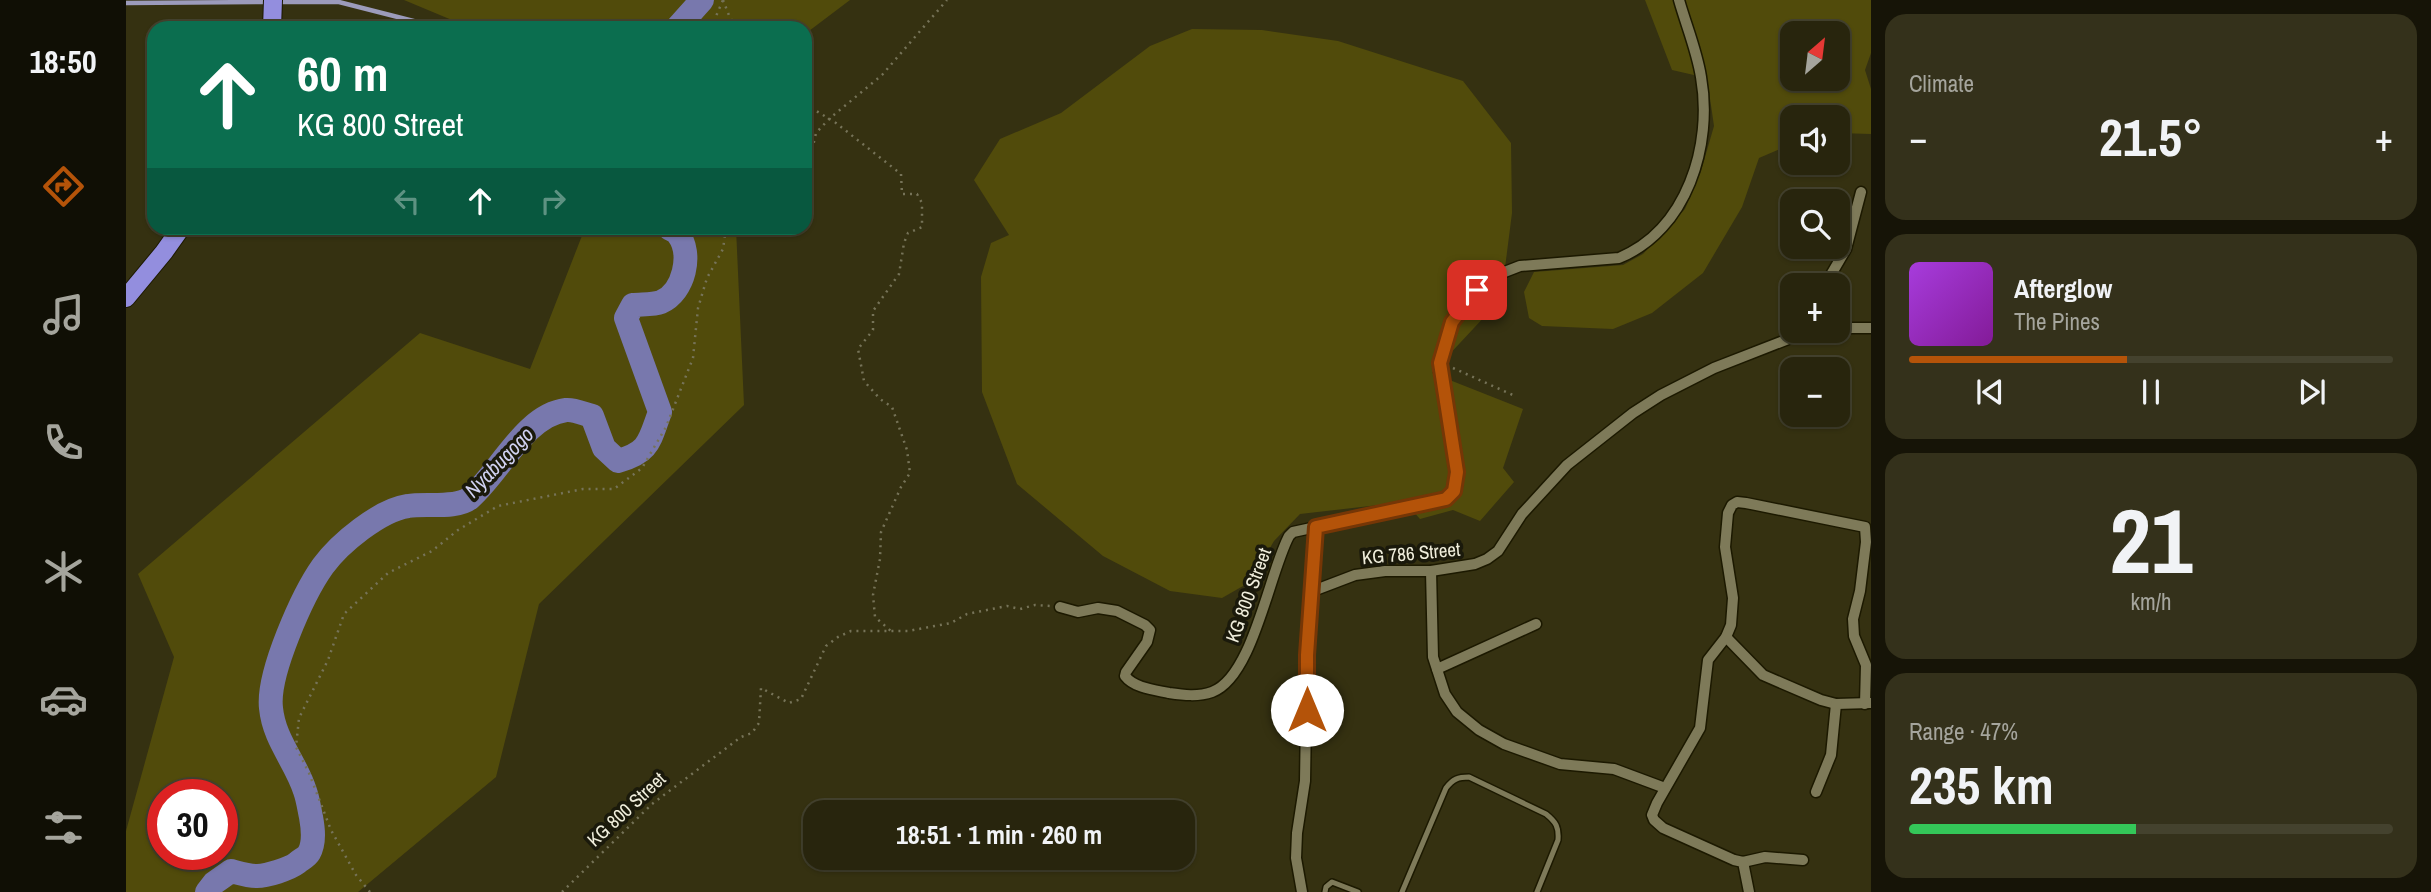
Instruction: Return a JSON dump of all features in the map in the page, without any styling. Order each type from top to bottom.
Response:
[{"type":"highway","points":[[272,21],[273,0]]},
{"type":"highway","points":[[126,298],[176,235]]},
{"type":"street","name":"KG 800 Street","points":[[1060,607],[1078,612],[1098,608],[1117,611],[1150,630],[1147,642],[1126,672],[1128,681],[1186,696],[1212,692],[1234,673],[1246,654],[1289,536],[1316,527],[1446,499],[1454,491],[1457,472],[1440,363],[1452,322],[1477,290],[1502,273],[1520,267],[1619,258],[1632,253],[1670,219],[1685,193],[1699,157],[1705,114],[1702,78],[1679,0]]},
{"type":"street","points":[[1832,273],[1846,249],[1861,192]]},
{"type":"street","points":[[1850,328],[1871,328]]},
{"type":"street","name":"KG 786 Street","points":[[1313,591],[1355,575],[1385,571],[1430,571],[1475,564],[1488,559],[1498,551],[1522,514],[1567,465],[1642,407],[1714,368],[1780,340]]},
{"type":"street","points":[[1726,637],[1763,675],[1821,700],[1836,704],[1868,703],[1866,665],[1854,636],[1853,619],[1862,578],[1868,527],[1746,503],[1737,502],[1732,505],[1728,513],[1725,547],[1733,616],[1726,637],[1707,660],[1700,728],[1652,815],[1664,828],[1734,860],[1743,862],[1765,857],[1803,860]]},
{"type":"street","points":[[1301,892],[1296,858],[1297,833],[1305,781],[1307,655],[1316,527]]},
{"type":"street","points":[[1430,571],[1433,657],[1445,694],[1457,712],[1479,730],[1504,744],[1560,764],[1614,769],[1665,788]]},
{"type":"street","points":[[1437,669],[1536,624]]},
{"type":"street","points":[[1816,792],[1830,755],[1836,704]]},
{"type":"street","points":[[1743,862],[1749,892]]},
{"type":"lane","points":[[1402,892],[1446,788],[1460,777],[1469,777],[1546,814],[1556,822],[1558,840],[1537,892]]},
{"type":"lane","points":[[1325,892],[1332,882],[1359,892]]},
{"type":"path","points":[[715,21],[723,0]]},
{"type":"path","points":[[723,0],[733,21]]},
{"type":"path","points":[[812,151],[816,133],[882,75],[947,0]]},
{"type":"path","points":[[812,108],[901,174],[902,194],[917,194],[922,203],[922,227],[908,233],[899,274],[873,311],[873,330],[858,349],[864,381],[880,399],[892,407],[907,450],[910,473],[881,533],[880,559],[873,595],[875,617],[892,632],[951,623],[967,614],[1007,606],[1020,609],[1035,605],[1060,607]]},
{"type":"path","points":[[370,892],[356,875],[331,830],[296,747],[299,718],[328,660],[344,614],[388,573],[432,551],[458,530],[498,506],[583,489],[614,489],[642,468],[666,427],[693,358],[698,308],[707,278],[723,248],[725,235]]},
{"type":"path","points":[[1440,363],[1515,396]]},
{"type":"path","name":"KG 800 Street","points":[[562,892],[652,804],[741,737],[752,733],[759,723],[761,688],[789,703],[802,699],[826,646],[838,637],[851,631],[892,632]]},
{"type":"shaded area","points":[[404,0],[850,0],[812,29],[812,21],[454,21]]},
{"type":"shaded area","points":[[1645,0],[1871,0],[1871,53],[1865,70],[1871,89],[1871,134],[1850,133],[1850,105],[1780,105],[1780,149],[1759,158],[1742,207],[1703,273],[1652,313],[1613,329],[1542,326],[1529,318],[1524,292],[1534,272],[1623,265],[1643,254],[1685,209],[1701,171],[1714,126],[1707,78],[1672,70]]},
{"type":"shaded area","points":[[1192,29],[1262,30],[1338,41],[1463,81],[1511,143],[1512,213],[1501,299],[1432,373],[1523,409],[1503,468],[1514,482],[1480,521],[1453,510],[1420,519],[1405,502],[1300,514],[1274,541],[1250,582],[1222,598],[1170,591],[1103,556],[1017,484],[982,392],[981,277],[991,243],[1009,235],[974,180],[1000,139],[1061,113],[1150,46]]},
{"type":"shaded area","points":[[582,235],[736,235],[744,405],[539,604],[496,777],[358,892],[126,892],[126,831],[174,657],[138,574],[420,333],[530,369]]},
{"type":"waterway","name":"Nyabugogo","points":[[683,21],[702,0]]},
{"type":"waterway","points":[[126,3],[269,2]]},
{"type":"waterway","points":[[277,2],[339,2],[414,21]]},
{"type":"waterway","name":"Nyabugogo","points":[[207,892],[214,883],[231,871],[254,876],[272,873],[289,868],[307,856],[311,849],[313,830],[307,797],[276,730],[271,693],[280,656],[297,614],[323,566],[340,547],[361,529],[397,509],[415,505],[457,503],[470,498],[526,433],[551,414],[569,410],[592,416],[604,448],[618,461],[637,454],[647,444],[660,412],[626,318],[633,305],[661,302],[675,290],[684,272],[685,262],[683,242],[679,235]]},
{"type":"route","points":[[1307,710],[1307,655],[1316,527],[1427,504],[1446,499],[1454,491],[1457,472],[1440,363],[1452,322],[1477,290]]}]
